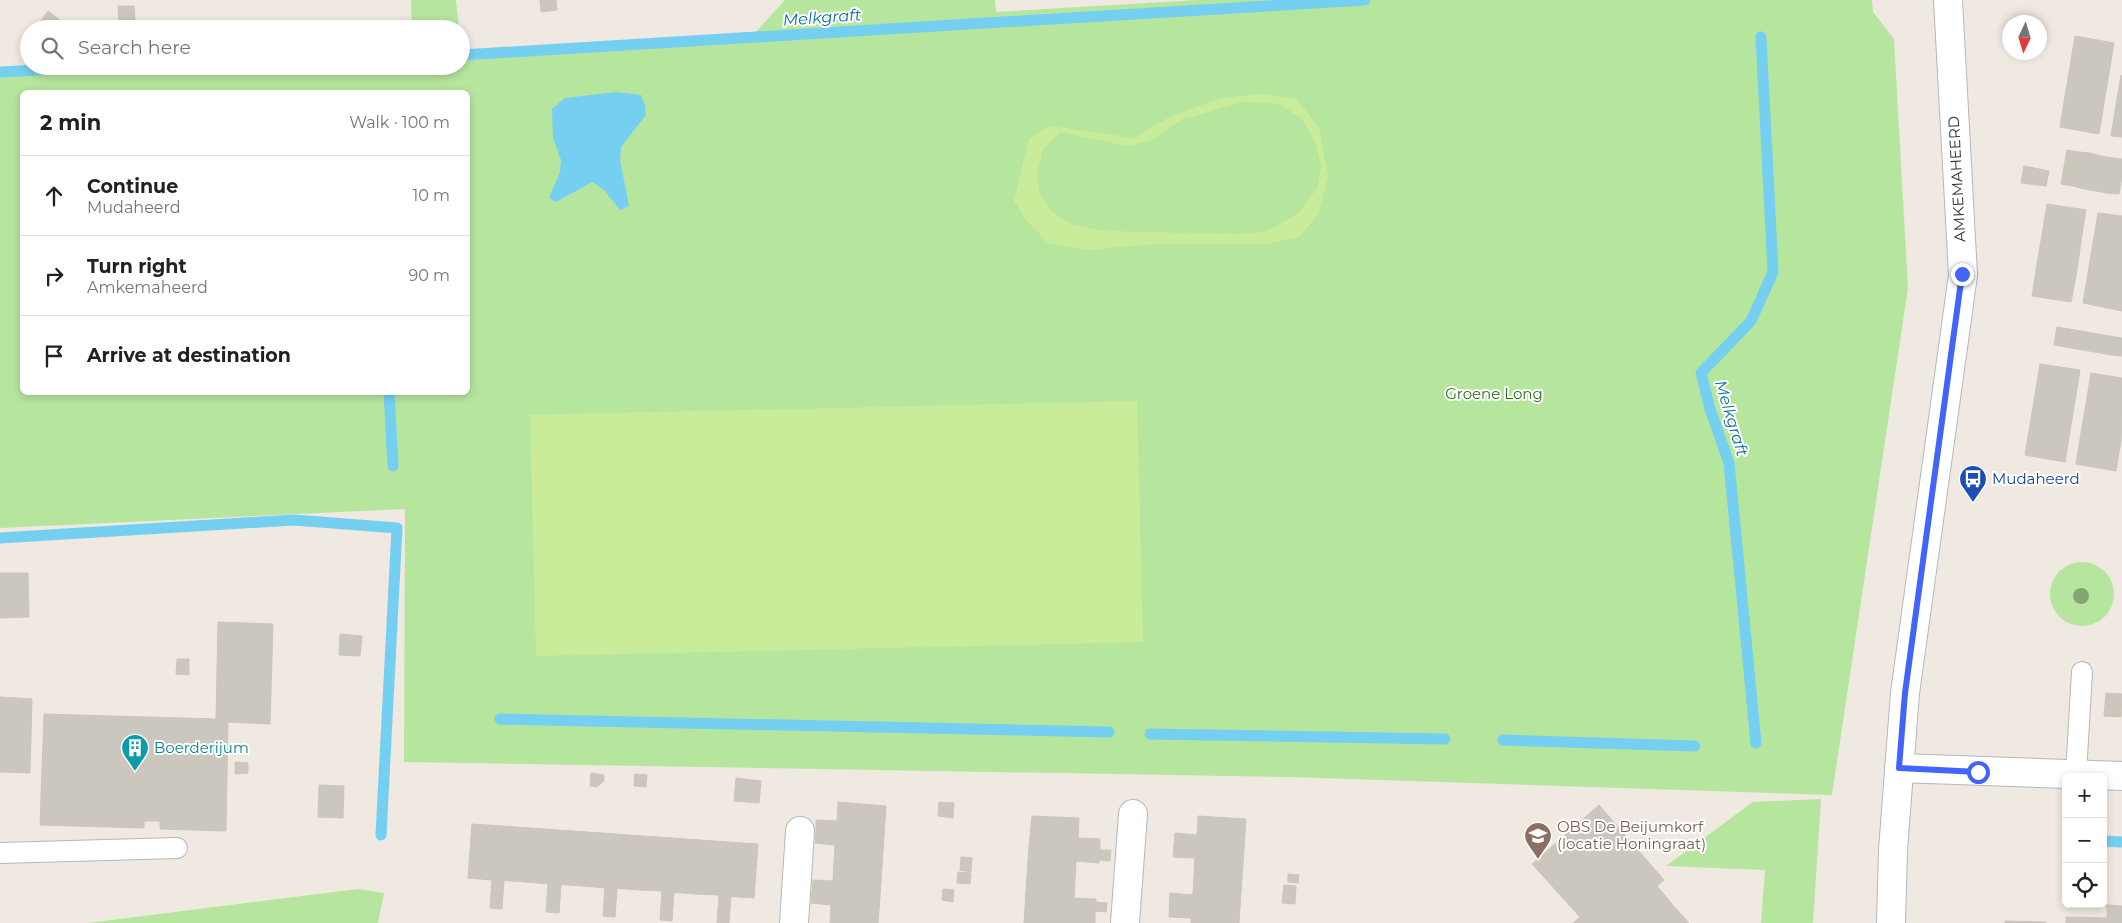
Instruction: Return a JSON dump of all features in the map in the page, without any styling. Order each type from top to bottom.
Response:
[{"type":"street","name":"AMKEMAHEERD","points":[[1891,923],[1893,850],[1905,693],[1962,274],[1948,0]]},
{"type":"street","points":[[1899,768],[2062,774]]},
{"type":"street","points":[[2107,775],[2122,776]]},
{"type":"street","points":[[1125,923],[1133,814]]},
{"type":"street","points":[[794,923],[800,831]]},
{"type":"lane","points":[[2076,773],[2082,672]]},
{"type":"lane","points":[[0,853],[177,848]]},
{"type":"green space","points":[[411,0],[456,0],[458,20],[412,20]]},
{"type":"green space","name":"Groene Long","points":[[785,0],[995,0],[996,12],[1198,0],[1872,0],[1873,12],[1894,39],[1908,288],[1832,795],[1290,777],[404,762],[405,509],[0,528],[0,76],[470,75],[470,51],[755,33]]},
{"type":"green space","points":[[1258,94],[1296,98],[1319,128],[1328,176],[1318,215],[1299,237],[1267,244],[1155,244],[1087,250],[1048,243],[1026,220],[1014,201],[1029,139],[1050,126],[1134,138],[1171,116],[1222,98]],"holes":[[[1242,102],[1280,104],[1302,119],[1315,142],[1321,165],[1318,187],[1299,213],[1267,231],[1238,234],[1103,231],[1071,224],[1050,210],[1039,192],[1037,174],[1043,149],[1061,132],[1127,146],[1150,141],[1181,120]]]},
{"type":"green space","points":[[1137,401],[1143,642],[536,656],[530,415]]},
{"type":"green space","points":[[2082,562],[2100,568],[2108,576],[2114,594],[2108,612],[2100,620],[2082,626],[2064,620],[2056,612],[2050,594],[2056,576],[2064,568]]},
{"type":"green space","points":[[1821,799],[1813,923],[1761,923],[1765,870],[1666,866],[1753,802]]},
{"type":"green space","points":[[358,889],[384,893],[378,923],[88,923]]},
{"type":"water","points":[[616,92],[641,95],[645,105],[646,115],[621,147],[620,160],[629,206],[620,210],[604,190],[592,182],[556,202],[549,198],[560,172],[561,160],[553,138],[552,109],[565,98]]},
{"type":"building","points":[[540,0],[556,0],[557,10],[541,12]]},
{"type":"building","points":[[118,6],[134,6],[135,20],[119,20]]},
{"type":"building","points":[[48,11],[60,20],[42,20]]},
{"type":"building","points":[[2075,36],[2114,43],[2109,73],[2070,67]]},
{"type":"building","points":[[2070,67],[2109,73],[2104,103],[2065,96]]},
{"type":"building","points":[[2122,76],[2122,106],[2116,105]]},
{"type":"building","points":[[2065,96],[2104,103],[2099,134],[2060,127]]},
{"type":"building","points":[[2116,105],[2122,106],[2122,137],[2111,136]]},
{"type":"building","points":[[2067,150],[2079,152],[2075,169],[2064,167]]},
{"type":"building","points":[[2079,152],[2090,153],[2087,171],[2075,169]]},
{"type":"building","points":[[2090,153],[2101,156],[2099,173],[2087,171]]},
{"type":"building","points":[[2101,156],[2113,158],[2110,175],[2099,173]]},
{"type":"building","points":[[2113,158],[2122,159],[2122,177],[2110,175]]},
{"type":"building","points":[[2024,166],[2049,171],[2046,186],[2021,183]]},
{"type":"building","points":[[2064,167],[2075,169],[2073,186],[2061,184]]},
{"type":"building","points":[[2075,169],[2087,171],[2084,189],[2073,186]]},
{"type":"building","points":[[2087,171],[2099,173],[2096,191],[2084,189]]},
{"type":"building","points":[[2099,173],[2110,175],[2107,193],[2096,191]]},
{"type":"building","points":[[2110,175],[2122,177],[2119,194],[2107,193]]},
{"type":"building","points":[[2047,204],[2086,210],[2081,241],[2042,235]]},
{"type":"building","points":[[2098,213],[2122,216],[2122,248],[2093,243]]},
{"type":"building","points":[[2042,235],[2081,241],[2077,271],[2037,264]]},
{"type":"building","points":[[2093,243],[2122,248],[2122,278],[2088,273]]},
{"type":"building","points":[[2037,264],[2077,271],[2071,302],[2032,296]]},
{"type":"building","points":[[2088,273],[2122,278],[2122,311],[2083,303]]},
{"type":"building","points":[[2057,327],[2069,329],[2066,347],[2054,345]]},
{"type":"building","points":[[2069,329],[2081,331],[2077,349],[2066,347]]},
{"type":"building","points":[[2081,331],[2092,333],[2089,351],[2077,349]]},
{"type":"building","points":[[2092,333],[2104,335],[2101,353],[2089,351]]},
{"type":"building","points":[[2104,335],[2115,337],[2112,355],[2101,353]]},
{"type":"building","points":[[2115,337],[2122,338],[2122,356],[2112,355]]},
{"type":"building","points":[[2040,364],[2080,370],[2075,401],[2035,395]]},
{"type":"building","points":[[2091,373],[2122,378],[2122,410],[2086,404]]},
{"type":"building","points":[[2035,395],[2075,401],[2070,431],[2030,425]]},
{"type":"building","points":[[2086,404],[2122,410],[2121,440],[2081,433]]},
{"type":"building","points":[[2030,425],[2070,431],[2065,462],[2025,455]]},
{"type":"building","points":[[2081,433],[2121,440],[2116,471],[2076,464]]},
{"type":"building","points":[[0,573],[28,573],[29,617],[0,618]]},
{"type":"building","name":"Boerderijum","points":[[218,622],[273,624],[270,724],[228,722],[226,831],[160,829],[160,821],[144,821],[144,828],[40,825],[44,714],[216,719]]},
{"type":"building","points":[[340,634],[362,636],[360,656],[339,655]]},
{"type":"building","points":[[177,659],[189,659],[189,675],[176,674]]},
{"type":"building","points":[[2106,693],[2122,694],[2121,717],[2104,716]]},
{"type":"building","points":[[0,697],[32,699],[30,773],[0,772]]},
{"type":"building","points":[[235,762],[248,763],[248,773],[235,774]]},
{"type":"building","points":[[591,773],[604,775],[604,781],[597,787],[590,786]]},
{"type":"building","points":[[635,774],[647,775],[646,787],[634,786]]},
{"type":"building","points":[[736,778],[761,781],[759,803],[734,801]]},
{"type":"building","points":[[319,785],[344,786],[343,818],[318,817]]},
{"type":"building","points":[[838,802],[886,806],[884,836],[816,832],[816,820],[837,821]]},
{"type":"building","points":[[939,802],[954,803],[953,818],[938,816]]},
{"type":"building","points":[[1599,805],[1664,880],[1657,886],[1672,904],[1651,923],[1573,923],[1580,917],[1532,864]]},
{"type":"building","points":[[1032,816],[1079,818],[1078,838],[1100,839],[1100,851],[1029,847]]},
{"type":"building","points":[[1198,816],[1246,819],[1239,923],[1191,923],[1191,918],[1169,917],[1170,893],[1193,895],[1195,858],[1173,857],[1175,833],[1197,835]]},
{"type":"building","points":[[472,824],[502,826],[497,880],[504,881],[503,894],[491,894],[492,880],[468,878]]},
{"type":"building","points":[[502,826],[530,828],[526,882],[497,880]]},
{"type":"building","points":[[530,828],[558,830],[554,884],[561,885],[560,898],[547,897],[548,884],[526,882]]},
{"type":"building","points":[[558,830],[587,832],[583,886],[554,884]]},
{"type":"building","points":[[587,832],[615,834],[611,888],[617,889],[616,902],[604,901],[605,888],[583,886]]},
{"type":"building","points":[[816,832],[884,836],[882,867],[834,863],[835,845],[815,843]]},
{"type":"building","points":[[615,834],[643,836],[640,890],[611,888]]},
{"type":"building","points":[[643,836],[672,838],[668,892],[674,893],[673,906],[661,905],[662,891],[640,890]]},
{"type":"building","points":[[672,838],[700,840],[696,894],[668,892]]},
{"type":"building","points":[[700,840],[728,842],[724,896],[731,896],[730,910],[718,909],[719,895],[696,894]]},
{"type":"building","points":[[728,842],[758,844],[754,898],[724,896]]},
{"type":"building","points":[[1029,847],[1100,851],[1099,863],[1076,861],[1075,880],[1027,876]]},
{"type":"building","points":[[1100,850],[1111,850],[1110,861],[1099,860]]},
{"type":"building","points":[[961,857],[972,858],[971,872],[960,870]]},
{"type":"building","points":[[834,863],[882,867],[880,896],[812,892],[813,880],[833,881]]},
{"type":"building","points":[[958,872],[971,873],[970,884],[957,883]]},
{"type":"building","points":[[1288,874],[1299,875],[1298,883],[1288,882]]},
{"type":"building","points":[[1027,876],[1075,880],[1074,898],[1096,899],[1095,911],[1025,907]]},
{"type":"building","points":[[1284,885],[1296,886],[1295,904],[1282,903]]},
{"type":"building","points":[[943,889],[954,890],[953,902],[942,900]]},
{"type":"building","points":[[812,892],[880,896],[878,923],[830,923],[831,905],[811,903]]},
{"type":"building","points":[[491,894],[503,894],[502,909],[490,908]]},
{"type":"building","points":[[547,897],[560,898],[559,913],[546,912]]},
{"type":"building","points":[[604,901],[616,902],[615,917],[603,916]]},
{"type":"building","points":[[1096,902],[1107,903],[1106,912],[1095,911]]},
{"type":"building","points":[[1672,904],[1689,923],[1651,923]]},
{"type":"building","points":[[661,905],[673,906],[672,921],[660,920]]},
{"type":"building","points":[[2107,905],[2122,906],[2122,923],[2066,923],[2066,917],[2107,918]]},
{"type":"building","points":[[1025,907],[1095,911],[1095,923],[1024,923]]},
{"type":"building","points":[[718,909],[730,910],[729,923],[717,923]]},
{"type":"building","points":[[2005,921],[2046,922],[2046,923],[2005,923]]},
{"type":"waterway","name":"Melkgraft","points":[[470,54],[1365,0]]},
{"type":"waterway","name":"Melkgraft","points":[[1756,743],[1729,463],[1710,409],[1701,373],[1751,321],[1773,272],[1761,37]]},
{"type":"waterway","name":"Melkgraft","points":[[0,72],[20,71]]},
{"type":"waterway","points":[[389,395],[393,466]]},
{"type":"waterway","points":[[0,538],[294,520],[397,528],[381,835]]},
{"type":"waterway","points":[[500,719],[1109,732]]},
{"type":"waterway","points":[[1150,734],[1445,739]]},
{"type":"waterway","points":[[1503,740],[1695,746]]},
{"type":"waterway","name":"Melkgraft","points":[[2107,841],[2122,842]]},
{"type":"place","name":"Mudaheerd","points":[[1973,503]]},
{"type":"place","name":"Boerderijum","points":[[135,772]]},
{"type":"place","name":"OBS De Beijumkorf (locatie Honingraat)","points":[[1538,860]]},
{"type":"route","points":[[1962,274],[1905,693],[1899,768],[1978,772]]}]
